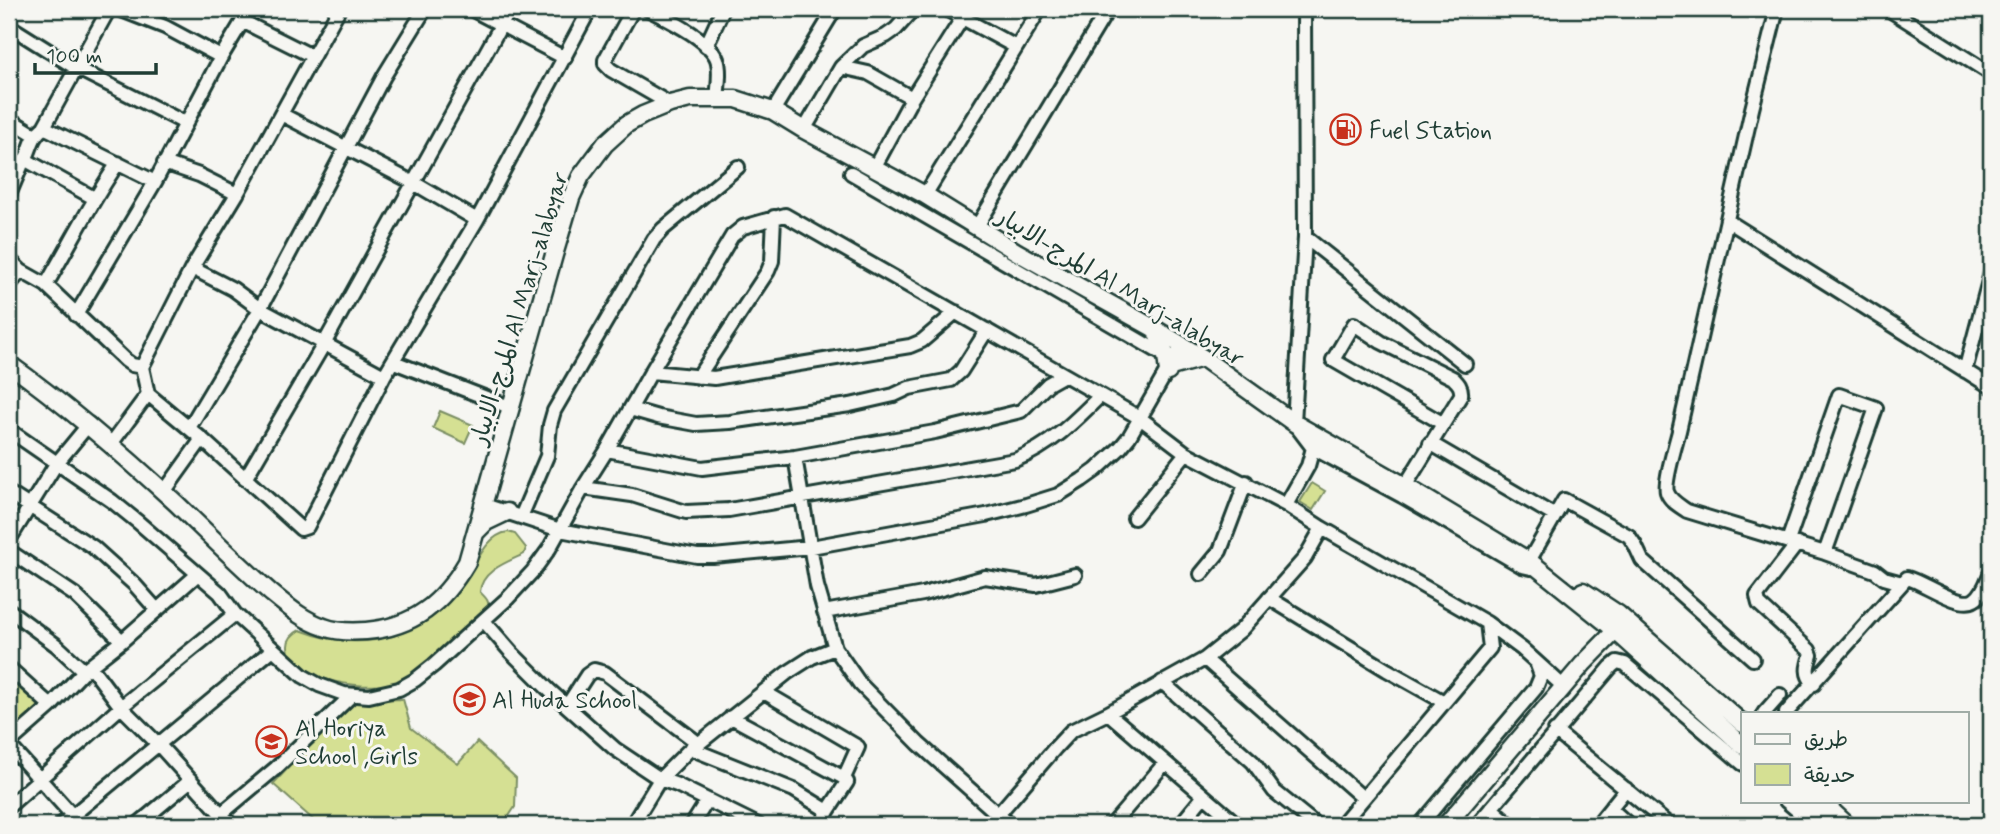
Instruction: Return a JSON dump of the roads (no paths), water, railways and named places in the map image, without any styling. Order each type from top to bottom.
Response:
[{"type":"main road","name":"المرج-الابيار Al Marj-alabyar","points":[[9,365],[89,424],[245,571],[304,618],[321,626],[347,631],[373,631],[401,625],[435,604],[467,562],[571,198],[581,176],[605,144],[627,124],[643,115],[690,99],[736,99],[773,111],[925,195],[976,228],[1014,259],[1155,329],[1203,358],[1294,422],[1536,566],[1569,582],[1611,629],[1741,723]]},
{"type":"main road","points":[[1155,329],[1168,365],[1203,358]]},
{"type":"main road","points":[[475,533],[486,522],[513,514],[497,496],[491,480]]},
{"type":"main road","name":"المرج-الابيار Al Marj-alabyar","points":[[1536,566],[1630,643],[1741,744]]},
{"type":"main road","points":[[1446,825],[1611,629]]},
{"type":"main road","points":[[1801,802],[1826,825]]},
{"type":"main road","points":[[1822,802],[1847,825]]},
{"type":"street","points":[[9,195],[40,131],[109,9]]},
{"type":"street","points":[[119,9],[165,27],[221,57]]},
{"type":"street","points":[[76,315],[155,182],[221,57],[250,9]]},
{"type":"street","points":[[339,9],[237,194],[192,268],[142,367],[148,394],[202,439],[299,528],[306,528],[384,376],[477,220],[590,9]]},
{"type":"street","points":[[189,428],[260,309],[384,76],[425,9]]},
{"type":"street","points":[[471,9],[565,58]]},
{"type":"street","points":[[245,479],[324,344],[510,9]]},
{"type":"street","points":[[633,9],[605,60],[606,64],[611,70],[670,104]]},
{"type":"street","points":[[648,9],[706,46],[717,59],[717,99]]},
{"type":"street","points":[[706,46],[723,9]]},
{"type":"street","points":[[773,111],[835,9]]},
{"type":"street","points":[[804,130],[841,68],[863,47],[896,29],[914,9]]},
{"type":"street","points":[[946,9],[966,13],[1016,47]]},
{"type":"street","points":[[925,195],[1040,9]]},
{"type":"street","points":[[976,228],[1108,9]]},
{"type":"street","points":[[1304,9],[1305,237],[1294,422],[1313,447],[1531,569],[1536,566],[1564,500],[1629,536],[1642,560],[1753,659]]},
{"type":"street","points":[[1777,9],[1667,482],[1667,492],[1674,502],[1687,511],[1825,553],[1902,583]]},
{"type":"street","points":[[1888,9],[1991,74]]},
{"type":"street","points":[[874,168],[912,98],[966,13]]},
{"type":"street","points":[[244,22],[312,56]]},
{"type":"street","points":[[9,26],[76,68],[185,123]]},
{"type":"street","points":[[841,68],[868,73],[912,98]]},
{"type":"street","points":[[281,114],[414,183],[477,220]]},
{"type":"street","points":[[9,119],[118,163],[155,182]]},
{"type":"street","points":[[26,160],[94,198]]},
{"type":"street","points":[[46,285],[94,198],[118,163]]},
{"type":"street","points":[[164,163],[199,175],[237,194]]},
{"type":"street","points":[[513,514],[547,456],[554,411],[654,239],[738,167]]},
{"type":"street","points":[[851,173],[1014,259],[1168,365]]},
{"type":"street","points":[[9,430],[112,501],[220,593],[235,614],[303,676],[319,685],[352,695],[369,695],[399,689],[434,665],[484,621],[533,571],[732,236],[743,227],[785,215],[1140,418],[1186,453],[1246,482],[1487,623],[1564,687]]},
{"type":"street","points":[[698,377],[768,271],[772,261],[774,217]]},
{"type":"street","points":[[1728,221],[1991,387]]},
{"type":"street","points":[[1305,237],[1465,364]]},
{"type":"street","points":[[9,259],[21,271],[46,285],[125,360],[142,367]]},
{"type":"street","points":[[192,268],[233,289],[260,309],[384,376]]},
{"type":"street","points":[[9,285],[21,271]]},
{"type":"street","points":[[1965,371],[1991,272]]},
{"type":"street","points":[[651,372],[714,378],[910,346],[922,341],[956,312]]},
{"type":"street","points":[[1405,486],[1462,390],[1452,378],[1381,342],[1354,324],[1333,360],[1442,423]]},
{"type":"street","points":[[630,409],[696,424],[730,422],[894,395],[909,388],[951,380],[961,372],[987,331]]},
{"type":"street","points":[[484,505],[559,530],[698,556],[811,547],[986,515],[1058,495],[1104,463],[1129,437],[1168,365],[1182,345]]},
{"type":"street","points":[[394,362],[512,408]]},
{"type":"street","points":[[607,450],[702,468],[795,457],[935,432],[1021,411],[1048,384],[1065,375]]},
{"type":"street","points":[[111,444],[148,394]]},
{"type":"street","points":[[1814,684],[1808,678],[1806,670],[1811,655],[1809,650],[1759,604],[1757,596],[1793,543],[1839,395],[1876,408],[1825,553]]},
{"type":"street","points":[[583,488],[632,495],[676,510],[695,513],[729,510],[910,480],[1015,460],[1027,455],[1061,434],[1100,396]]},
{"type":"street","points":[[9,540],[56,464],[89,424]]},
{"type":"street","points":[[164,492],[202,439]]},
{"type":"street","points":[[1430,443],[1555,516]]},
{"type":"street","points":[[1286,505],[1308,466],[1313,447]]},
{"type":"street","points":[[1133,518],[1186,453]]},
{"type":"street","points":[[795,457],[817,586],[835,648],[860,684],[919,744],[1010,825]]},
{"type":"street","points":[[1201,574],[1220,551],[1246,482]]},
{"type":"street","points":[[9,493],[93,547],[134,584],[157,610]]},
{"type":"street","points":[[989,825],[1071,731],[1205,659],[1241,630],[1305,558],[1322,528]]},
{"type":"street","points":[[9,551],[75,595],[122,641]]},
{"type":"street","points":[[1787,712],[1907,578],[1967,603],[1975,600],[1982,592],[1991,572]]},
{"type":"street","points":[[77,820],[9,744],[87,669],[198,574]]},
{"type":"street","points":[[824,612],[923,594],[985,577],[1036,585],[1075,575]]},
{"type":"street","points":[[1884,578],[1887,599]]},
{"type":"street","points":[[1269,598],[1444,702]]},
{"type":"street","points":[[9,610],[87,669],[191,780],[222,821],[352,695]]},
{"type":"street","points":[[9,806],[121,707],[235,614]]},
{"type":"street","points":[[484,621],[566,706],[615,749],[660,779],[707,801],[737,821],[758,825]]},
{"type":"street","points":[[1487,623],[1490,648]]},
{"type":"street","points":[[1341,825],[1490,648],[1513,642]]},
{"type":"street","points":[[632,825],[660,779],[689,750],[787,673],[812,657],[835,648]]},
{"type":"street","points":[[61,825],[77,820],[158,744],[272,650]]},
{"type":"street","points":[[1205,659],[1363,799]]},
{"type":"street","points":[[1420,825],[1536,688],[1541,676],[1536,662]]},
{"type":"street","points":[[1477,825],[1614,663],[1621,662],[1741,762]]},
{"type":"street","points":[[9,668],[51,706]]},
{"type":"street","points":[[566,706],[587,675],[594,670],[605,673],[694,740],[692,749]]},
{"type":"street","points":[[1162,682],[1253,762],[1274,791],[1316,825]]},
{"type":"street","points":[[764,692],[858,747],[844,779]]},
{"type":"street","points":[[1765,712],[1780,695]]},
{"type":"street","points":[[1108,713],[1238,825]]},
{"type":"street","points":[[731,717],[847,782],[822,825]]},
{"type":"street","points":[[1555,731],[1669,825]]},
{"type":"street","points":[[692,749],[794,790],[828,811]]},
{"type":"street","points":[[1112,825],[1165,763]]},
{"type":"street","points":[[137,825],[191,780]]},
{"type":"street","points":[[1597,825],[1626,789]]},
{"type":"street","points":[[1181,825],[1203,797]]},
{"type":"street","points":[[692,825],[707,801]]},
{"type":"street","points":[[1787,802],[1806,818],[1807,825]]},
{"type":"street","points":[[1491,808],[1511,825]]},
{"type":"street","points":[[1611,809],[1629,825]]},
{"type":"place","name":"Fuel Station","points":[[1346,130]]},
{"type":"place","name":"Al Huda School","points":[[469,700]]},
{"type":"place","name":"Al Horiya School ,Girls","points":[[272,742]]}]
